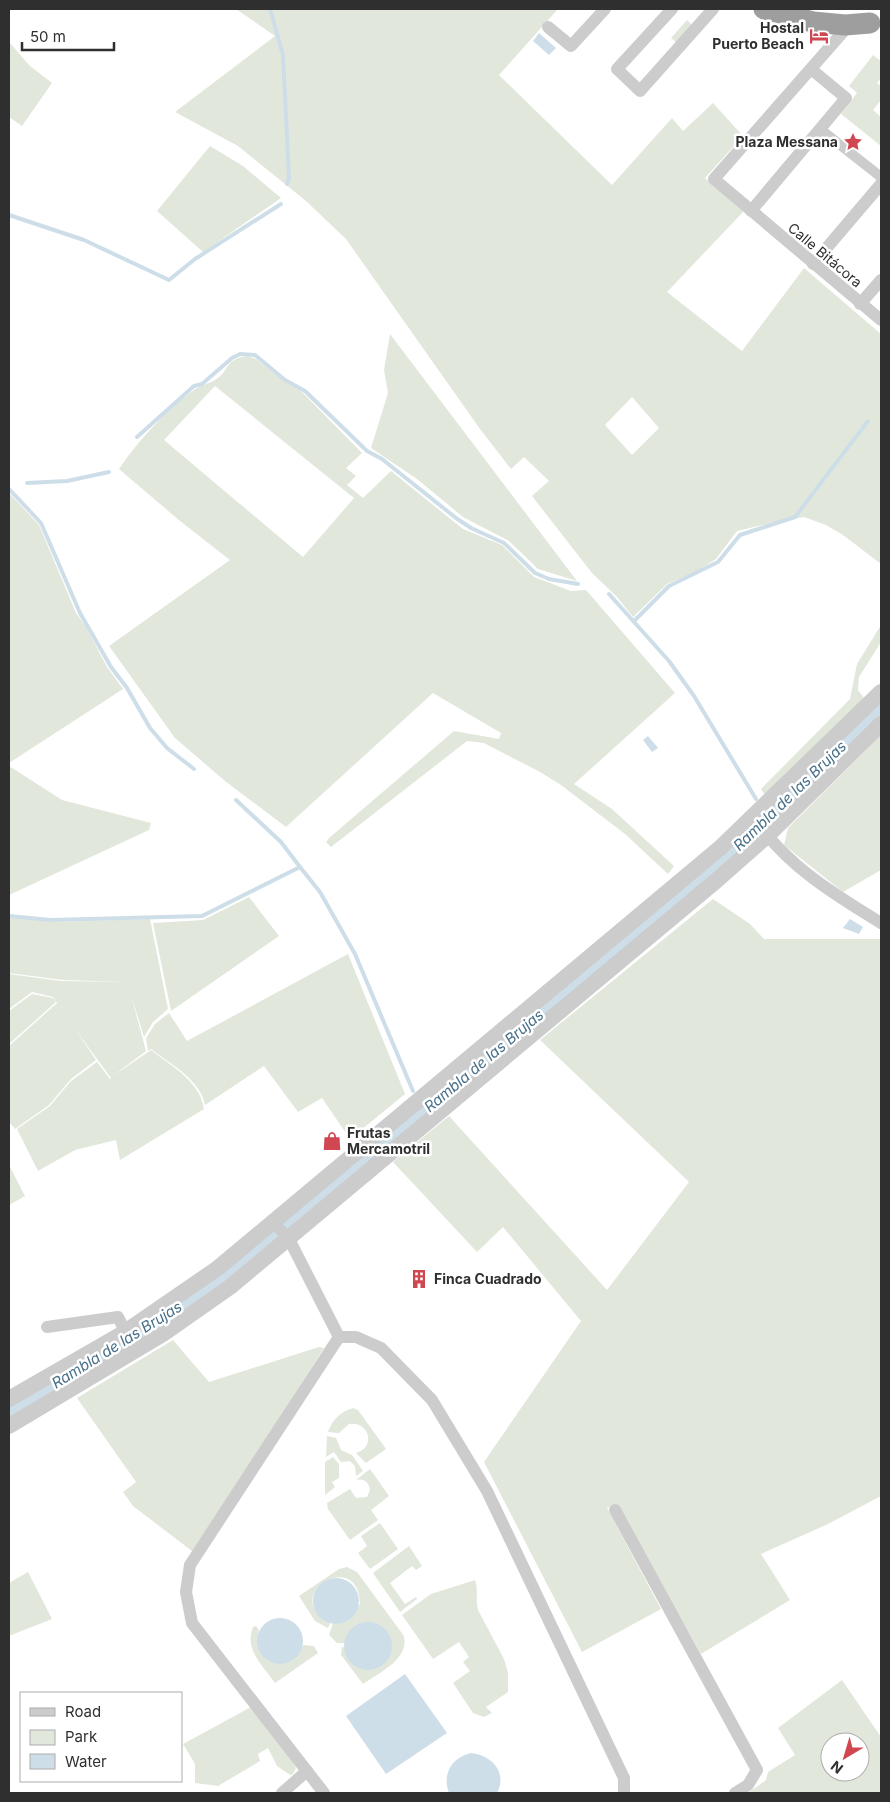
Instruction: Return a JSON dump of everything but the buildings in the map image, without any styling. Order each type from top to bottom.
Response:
[{"type":"highway","points":[[764,9],[813,22],[847,17],[876,23]]},
{"type":"highway","points":[[798,17],[823,9]]},
{"type":"street","points":[[548,27],[571,46],[605,9]]},
{"type":"street","points":[[672,9],[617,69],[640,91],[713,9]]},
{"type":"street","points":[[751,211],[846,98],[811,68],[843,32],[847,17]]},
{"type":"street","name":"Calle Bitácora","points":[[811,68],[714,179],[881,320]]},
{"type":"street","points":[[820,128],[881,177]]},
{"type":"street","points":[[813,264],[881,184]]},
{"type":"street","points":[[860,304],[881,280]]},
{"type":"street","points":[[9,1399],[125,1331],[218,1268],[275,1223],[755,819],[881,692]]},
{"type":"street","points":[[9,1426],[163,1334],[230,1287],[717,880],[881,724]]},
{"type":"street","points":[[755,819],[766,833],[809,875],[881,923]]},
{"type":"street","points":[[275,1223],[287,1238],[339,1337]]},
{"type":"street","points":[[47,1327],[118,1317],[125,1331]]},
{"type":"street","points":[[324,1793],[192,1623],[186,1592],[190,1564],[339,1337]]},
{"type":"street","points":[[339,1337],[356,1337],[381,1348],[432,1400],[486,1491],[624,1778],[624,1793]]},
{"type":"street","points":[[615,1510],[757,1770],[748,1785],[735,1793]]},
{"type":"street","points":[[282,1793],[307,1771]]},
{"type":"green space","points":[[236,9],[558,9],[499,75],[612,185],[672,118],[683,131],[713,103],[743,136],[705,178],[744,211],[667,292],[742,351],[804,268],[881,334],[881,564],[843,535],[826,525],[804,517],[758,526],[737,531],[716,559],[697,571],[667,584],[633,617],[617,597],[592,573],[532,496],[549,481],[524,457],[511,469],[480,429],[346,239],[306,201],[238,146],[175,112],[275,36]],"holes":[[[632,397],[659,428],[632,455],[605,425]]]},
{"type":"green space","points":[[687,20],[693,26],[677,43],[671,38]]},
{"type":"green space","points":[[9,42],[30,66],[52,83],[22,126],[9,117]]},
{"type":"green space","points":[[873,55],[881,61],[881,78],[877,83],[881,86],[881,100],[873,110],[881,117],[881,146],[841,114],[857,93],[849,86]]},
{"type":"green space","points":[[210,146],[243,166],[281,198],[203,252],[157,211]]},
{"type":"green space","points":[[390,334],[577,581],[538,569],[509,541],[463,517],[417,479],[371,448],[388,393],[384,370]]},
{"type":"green space","points":[[248,356],[256,359],[285,382],[301,391],[362,453],[346,468],[356,476],[347,485],[363,498],[391,471],[463,529],[502,545],[534,577],[571,591],[586,590],[675,693],[574,784],[612,809],[674,866],[668,874],[625,834],[561,785],[484,743],[467,741],[331,847],[326,842],[329,838],[454,731],[499,739],[501,733],[433,693],[286,827],[225,781],[175,738],[109,646],[230,560],[180,521],[119,469],[163,416],[196,388],[220,377],[231,363]],"holes":[[[215,386],[354,498],[303,557],[164,440]]]},
{"type":"green space","points":[[9,493],[39,525],[76,613],[86,627],[107,667],[123,689],[9,763]]},
{"type":"green space","points":[[881,625],[881,642],[859,677],[858,690],[864,698],[765,795],[761,789],[850,699],[857,664]]},
{"type":"green space","points":[[881,735],[881,870],[843,892],[784,845],[788,828]]},
{"type":"green space","points":[[9,766],[62,800],[151,823],[149,830],[9,895]]},
{"type":"green space","points":[[249,897],[279,936],[171,1011],[153,923],[203,920]]},
{"type":"green space","points":[[713,899],[750,924],[764,939],[881,939],[881,1496],[828,1524],[761,1554],[790,1600],[701,1654],[616,1504],[607,1508],[661,1609],[582,1652],[484,1462],[581,1321],[503,1227],[477,1252],[393,1162],[449,1116],[607,1290],[689,1182],[540,1040]]},
{"type":"green space","points":[[16,917],[51,922],[150,919],[168,1009],[153,1022],[144,1037],[131,995],[146,1051],[113,1076],[151,1050],[176,1068],[191,1082],[197,1090],[204,1109],[120,1160],[116,1140],[75,1150],[38,1171],[17,1129],[50,1106],[71,1081],[97,1062],[111,1078],[75,1029],[96,1060],[71,1079],[49,1105],[15,1129],[9,1122],[9,1046],[57,1003],[53,997],[32,992],[9,1009],[9,974],[61,981],[127,982],[63,980],[9,973],[9,918]]},
{"type":"green space","points":[[348,954],[405,1094],[350,1139],[322,1098],[298,1112],[264,1066],[205,1105],[202,1096],[191,1080],[151,1049],[148,1051],[146,1038],[155,1024],[169,1013],[187,1041]]},
{"type":"green space","points":[[32,994],[53,998],[56,1002],[9,1044],[9,1011]]},
{"type":"green space","points":[[9,1165],[25,1196],[9,1205]]},
{"type":"green space","points":[[173,1340],[209,1382],[319,1347],[324,1348],[224,1505],[192,1551],[133,1506],[123,1492],[136,1482],[77,1398]]},
{"type":"green space","points":[[353,1408],[358,1410],[386,1449],[366,1463],[356,1453],[366,1446],[368,1441],[366,1431],[362,1427],[356,1424],[349,1424],[339,1433],[328,1432],[332,1423],[338,1417]]},
{"type":"green space","points":[[327,1436],[336,1438],[341,1450],[352,1455],[363,1471],[356,1476],[355,1466],[350,1461],[341,1462],[334,1452],[326,1457]]},
{"type":"green space","points":[[333,1457],[339,1464],[339,1478],[332,1482],[335,1487],[325,1495],[325,1462]]},
{"type":"green space","points":[[370,1469],[389,1496],[371,1510],[378,1520],[350,1540],[328,1509],[327,1503],[350,1489],[356,1498],[367,1497],[370,1490],[367,1483],[364,1480],[356,1480]]},
{"type":"green space","points":[[380,1523],[398,1549],[370,1569],[358,1553],[367,1546],[361,1536]]},
{"type":"green space","points":[[409,1546],[422,1566],[416,1570],[412,1566],[390,1583],[405,1604],[416,1597],[417,1599],[400,1612],[373,1573]]},
{"type":"green space","points":[[347,1567],[357,1572],[404,1636],[402,1652],[398,1659],[363,1684],[341,1655],[342,1646],[368,1670],[383,1664],[351,1630],[345,1643],[337,1643],[329,1635],[333,1623],[338,1624],[360,1604],[356,1587],[348,1579],[336,1578],[325,1582],[316,1590],[313,1600],[316,1612],[330,1623],[328,1628],[315,1621],[299,1596],[339,1569]]},
{"type":"green space","points":[[28,1572],[52,1619],[9,1636],[9,1583]]},
{"type":"green space","points":[[475,1580],[478,1610],[504,1659],[508,1673],[508,1692],[486,1707],[492,1713],[484,1717],[473,1713],[453,1683],[470,1671],[463,1662],[469,1657],[459,1642],[433,1659],[402,1615],[431,1594]]},
{"type":"green space","points":[[256,1626],[259,1630],[261,1654],[272,1661],[284,1662],[290,1659],[300,1651],[303,1645],[314,1646],[318,1653],[275,1683],[253,1650],[251,1635],[253,1627]]},
{"type":"green space","points":[[842,1680],[881,1737],[881,1793],[748,1793],[766,1780],[768,1772],[795,1755],[778,1728]]},
{"type":"green space","points":[[251,1707],[291,1759],[296,1768],[293,1774],[290,1775],[277,1766],[268,1748],[258,1754],[260,1761],[218,1786],[195,1783],[195,1764],[183,1744]]},
{"type":"water","points":[[539,33],[556,48],[549,55],[533,41]]},
{"type":"water","name":"Rambla de las Brujas","points":[[881,698],[881,719],[771,826],[225,1286],[9,1421],[9,1405],[225,1267]]},
{"type":"water","points":[[648,736],[658,748],[652,752],[643,740]]},
{"type":"water","points":[[850,919],[863,927],[859,934],[843,928]]},
{"type":"water","points":[[341,1578],[353,1584],[358,1592],[358,1610],[353,1618],[345,1623],[331,1624],[319,1618],[314,1610],[313,1596],[319,1584],[327,1579]]},
{"type":"water","points":[[275,1618],[285,1618],[299,1628],[303,1641],[299,1654],[293,1660],[285,1664],[275,1664],[261,1654],[257,1646],[257,1636],[267,1622]]},
{"type":"water","points":[[368,1622],[377,1624],[385,1629],[390,1637],[392,1646],[390,1655],[385,1663],[377,1668],[368,1670],[359,1668],[351,1663],[346,1655],[344,1646],[346,1637],[351,1629],[359,1624]]},
{"type":"water","points":[[405,1674],[447,1733],[386,1774],[346,1716]]},
{"type":"water","points":[[471,1753],[485,1757],[496,1766],[500,1778],[497,1793],[449,1793],[447,1779],[450,1768],[458,1759]]},
{"type":"waterway","points":[[270,9],[283,55],[289,178],[287,184]]},
{"type":"waterway","points":[[9,215],[84,240],[169,280],[195,259],[281,204]]},
{"type":"waterway","points":[[137,437],[194,386],[202,384],[232,358],[240,354],[255,355],[285,380],[305,391],[367,451],[382,459],[456,518],[471,528],[504,543],[535,573],[549,579],[578,584]]},
{"type":"waterway","points":[[634,621],[669,586],[718,562],[740,535],[795,517],[868,421]]},
{"type":"waterway","points":[[27,483],[67,481],[109,472]]},
{"type":"waterway","points":[[9,489],[41,523],[80,613],[111,667],[127,688],[150,728],[167,748],[194,769]]},
{"type":"waterway","points":[[609,594],[669,661],[694,696],[756,799]]},
{"type":"waterway","points":[[236,800],[281,842],[300,867]]},
{"type":"waterway","points":[[9,916],[51,920],[202,916],[300,867],[320,892],[355,954],[413,1091]]},
{"type":"place","name":"Hostal Puerto Beach","points":[[819,36]]},
{"type":"place","name":"Plaza Messana","points":[[853,142]]},
{"type":"place","name":"Frutas Mercamotril","points":[[332,1141]]},
{"type":"place","name":"Finca Cuadrado","points":[[419,1279]]}]
